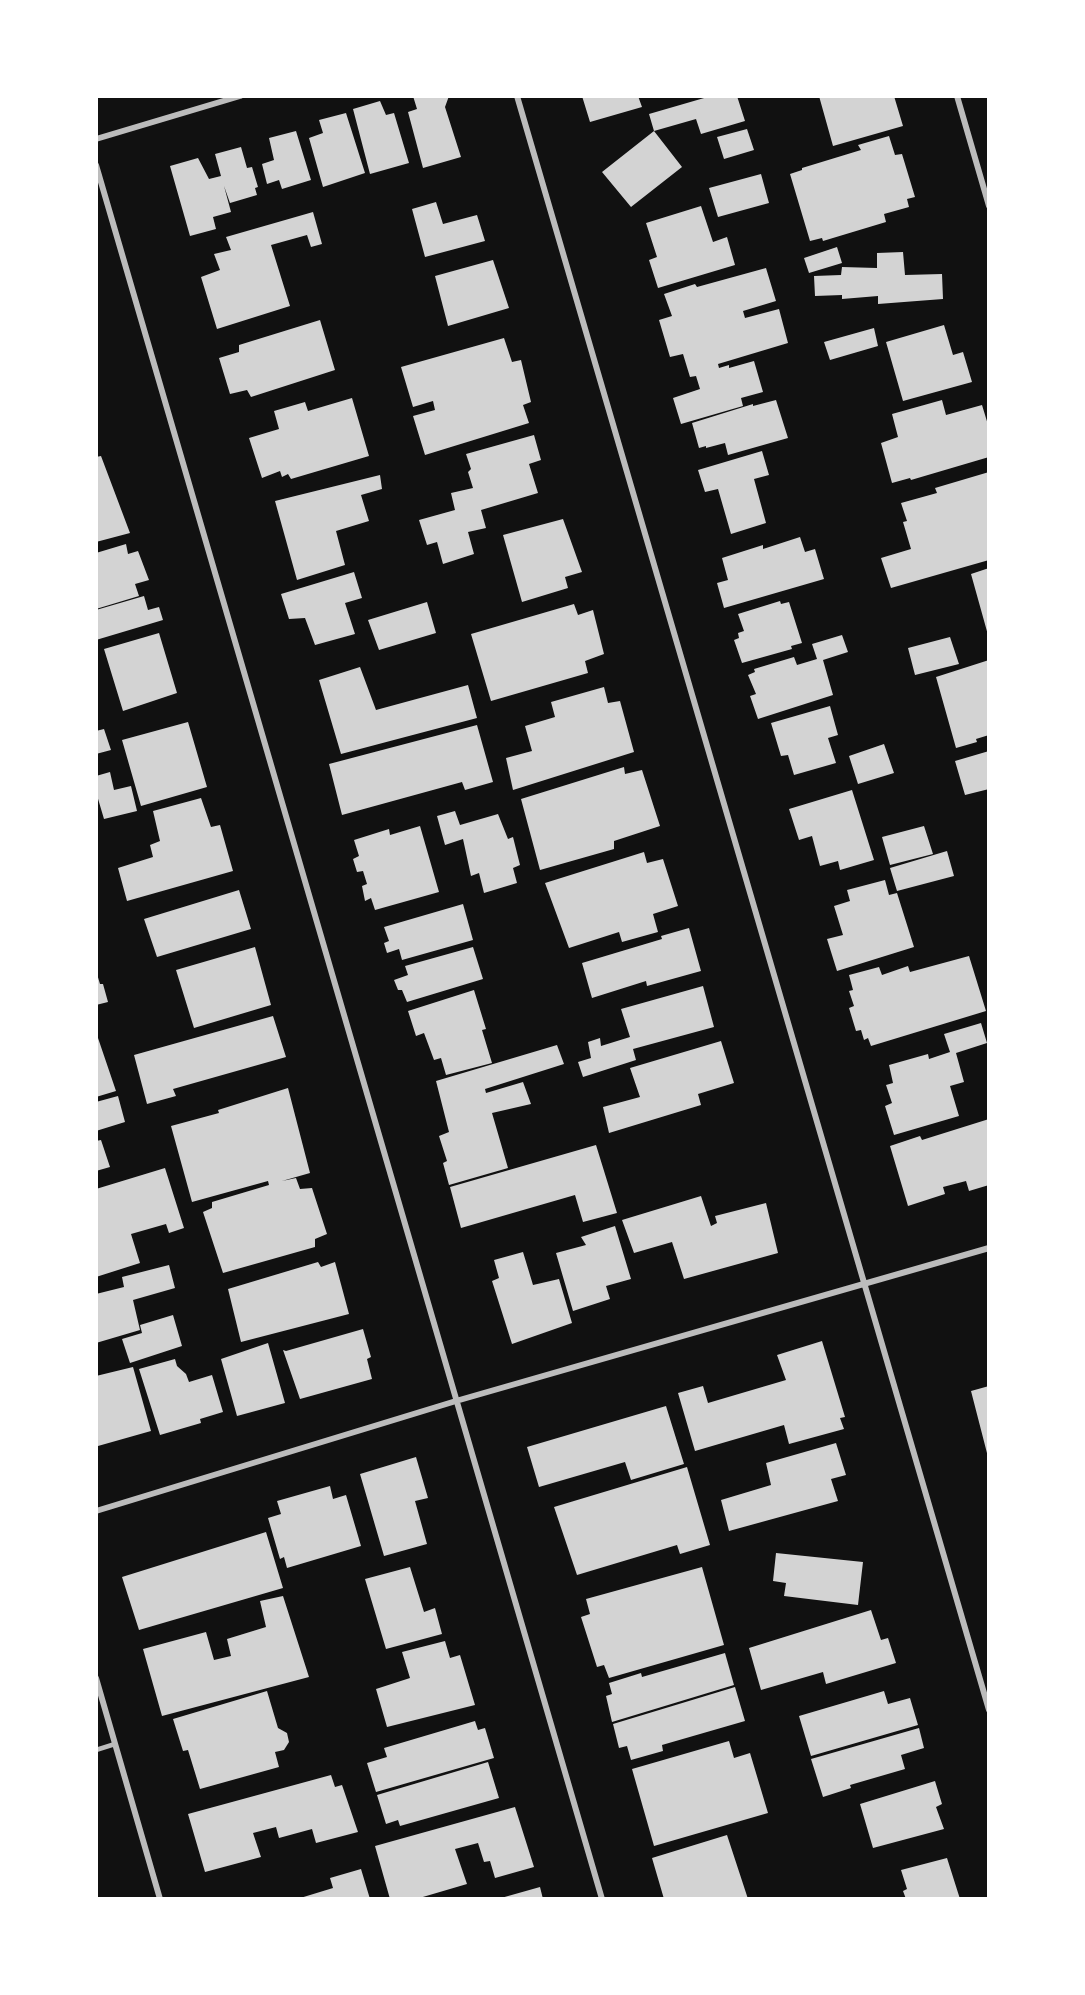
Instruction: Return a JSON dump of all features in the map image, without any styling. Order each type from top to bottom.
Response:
[{"type":"street","points":[[96,139],[240,96]]},
{"type":"street","points":[[517,96],[989,1710]]},
{"type":"street","points":[[957,96],[989,206]]},
{"type":"street","points":[[96,165],[602,1899]]},
{"type":"street","points":[[96,1511],[456,1401],[989,1248]]},
{"type":"street","points":[[96,1678],[160,1899]]},
{"type":"lane","points":[[96,1750],[115,1744]]},
{"type":"building","points":[[413,96],[449,96],[445,107],[461,157],[423,168],[408,112],[417,109]]},
{"type":"building","points":[[582,96],[638,96],[642,107],[590,122]]},
{"type":"building","points":[[711,96],[737,96],[745,121],[701,134],[696,119],[654,131],[649,114]]},
{"type":"building","points":[[819,96],[894,96],[903,126],[833,146]]},
{"type":"building","points":[[380,101],[386,115],[394,113],[409,163],[370,174],[353,109]]},
{"type":"building","points":[[346,113],[365,173],[323,187],[309,138],[323,133],[319,120]]},
{"type":"building","points":[[747,129],[754,150],[724,159],[717,137]]},
{"type":"building","points":[[296,131],[311,180],[282,189],[279,180],[267,184],[262,164],[274,160],[269,138]]},
{"type":"building","points":[[654,131],[682,167],[631,207],[602,172]]},
{"type":"building","points":[[889,136],[895,155],[902,154],[915,197],[907,199],[909,207],[884,214],[886,222],[823,241],[822,238],[810,241],[790,174],[802,168],[861,150],[858,145]]},
{"type":"building","points":[[241,147],[247,168],[252,167],[258,187],[255,188],[257,195],[230,203],[224,186],[231,212],[213,217],[216,229],[190,236],[170,166],[198,158],[209,179],[221,176],[215,154]]},
{"type":"building","points":[[761,174],[769,203],[718,217],[709,188]]},
{"type":"building","points":[[436,202],[443,224],[477,215],[485,241],[425,257],[412,209]]},
{"type":"building","points":[[701,206],[713,242],[727,237],[735,265],[658,288],[649,260],[657,257],[646,223]]},
{"type":"building","points":[[313,212],[322,244],[311,247],[307,235],[271,245],[290,306],[217,329],[201,277],[220,270],[214,254],[231,250],[226,237]]},
{"type":"building","points":[[837,247],[842,263],[809,273],[804,258]]},
{"type":"building","points":[[903,252],[905,275],[942,274],[943,299],[878,304],[878,296],[842,299],[842,295],[815,296],[814,276],[841,275],[842,267],[877,268],[877,253]]},
{"type":"building","points":[[493,260],[509,308],[448,326],[435,276]]},
{"type":"building","points":[[766,268],[776,301],[743,311],[745,318],[779,309],[788,343],[718,364],[719,368],[729,365],[729,368],[754,361],[763,392],[741,398],[743,406],[681,424],[673,398],[700,389],[696,376],[690,377],[683,354],[670,357],[659,320],[672,316],[664,294],[695,284],[697,287]]},
{"type":"building","points":[[320,320],[335,370],[251,397],[247,390],[230,394],[219,358],[239,352],[239,345]]},
{"type":"building","points":[[944,325],[953,355],[963,352],[972,382],[903,401],[886,342]]},
{"type":"building","points":[[874,328],[878,346],[830,360],[824,342]]},
{"type":"building","points":[[504,338],[512,362],[521,360],[531,402],[523,405],[529,423],[425,455],[413,416],[435,410],[433,401],[413,407],[401,367]]},
{"type":"building","points":[[352,398],[369,456],[291,479],[288,474],[282,477],[280,471],[262,478],[249,438],[279,429],[274,411],[305,402],[308,411]]},
{"type":"building","points":[[776,400],[788,438],[728,455],[725,443],[699,448],[692,423],[753,404],[753,406]]},
{"type":"building","points":[[942,400],[946,415],[982,405],[989,428],[989,457],[911,480],[910,478],[892,483],[881,443],[898,437],[892,414]]},
{"type":"building","points":[[534,435],[541,460],[529,464],[538,493],[481,510],[486,528],[468,532],[474,554],[443,564],[437,542],[427,545],[419,520],[455,510],[451,493],[473,488],[468,472],[471,469],[466,454]]},
{"type":"building","points":[[762,451],[769,475],[754,479],[766,523],[731,534],[718,489],[705,492],[698,470]]},
{"type":"building","points":[[101,456],[130,533],[96,542],[96,457]]},
{"type":"building","points":[[989,472],[989,560],[891,588],[881,558],[911,549],[903,522],[907,521],[901,503],[937,493],[935,488]]},
{"type":"building","points":[[380,475],[382,489],[361,495],[369,521],[336,531],[345,565],[297,580],[275,501]]},
{"type":"building","points":[[563,519],[582,572],[565,577],[568,588],[522,602],[503,535]]},
{"type":"building","points":[[800,537],[805,552],[815,549],[824,579],[724,608],[717,583],[728,580],[722,558],[763,545],[763,549]]},
{"type":"building","points":[[126,544],[128,554],[138,551],[149,580],[135,584],[139,596],[96,609],[96,553]]},
{"type":"building","points":[[989,568],[989,635],[988,635],[971,574]]},
{"type":"building","points":[[354,572],[362,598],[345,603],[355,634],[315,645],[305,618],[289,619],[281,594]]},
{"type":"building","points":[[144,596],[148,610],[159,607],[163,620],[96,640],[96,610]]},
{"type":"building","points":[[780,601],[781,604],[789,602],[802,643],[791,646],[792,649],[742,663],[734,640],[739,638],[738,633],[744,631],[738,614]]},
{"type":"building","points":[[427,602],[436,633],[379,650],[368,620]]},
{"type":"building","points":[[574,604],[578,615],[593,610],[604,654],[585,661],[588,673],[491,701],[471,634]]},
{"type":"building","points":[[159,633],[177,693],[123,711],[104,649]]},
{"type":"building","points":[[842,635],[848,652],[823,660],[833,695],[758,719],[750,696],[756,694],[748,675],[755,672],[754,669],[794,657],[797,665],[817,659],[812,644]]},
{"type":"building","points":[[950,637],[959,664],[915,675],[908,648]]},
{"type":"building","points":[[989,660],[989,735],[976,739],[977,742],[956,748],[936,677]]},
{"type":"building","points":[[360,667],[376,710],[468,685],[477,718],[341,754],[319,680]]},
{"type":"building","points":[[604,687],[608,703],[620,701],[634,752],[513,790],[506,758],[532,751],[525,726],[555,717],[551,702]]},
{"type":"building","points":[[830,706],[838,735],[828,738],[836,763],[794,775],[788,755],[781,756],[771,723]]},
{"type":"building","points":[[188,722],[207,787],[141,806],[122,740]]},
{"type":"building","points":[[477,725],[493,782],[465,790],[462,782],[342,815],[329,764]]},
{"type":"building","points":[[104,729],[111,750],[96,754],[96,731]]},
{"type":"building","points":[[884,744],[894,773],[858,784],[849,756]]},
{"type":"building","points":[[989,751],[989,789],[965,795],[955,761]]},
{"type":"building","points":[[624,767],[625,774],[642,770],[660,826],[614,841],[614,849],[540,870],[521,799]]},
{"type":"building","points":[[110,772],[114,790],[131,786],[137,811],[104,819],[96,792],[96,776]]},
{"type":"building","points":[[852,790],[874,860],[840,870],[838,861],[820,866],[812,836],[799,840],[789,809]]},
{"type":"building","points":[[201,798],[211,827],[220,825],[233,871],[127,901],[118,868],[153,857],[150,845],[160,841],[153,811]]},
{"type":"building","points":[[455,811],[460,825],[498,814],[508,839],[513,837],[520,865],[513,868],[517,883],[484,893],[479,873],[471,876],[463,839],[445,845],[437,816]]},
{"type":"building","points":[[420,826],[439,892],[375,910],[371,898],[365,901],[362,886],[367,884],[363,871],[357,872],[353,859],[359,856],[354,840],[389,829],[390,835]]},
{"type":"building","points":[[924,826],[933,854],[890,865],[882,837]]},
{"type":"building","points":[[947,851],[954,876],[897,891],[890,868]]},
{"type":"building","points":[[644,852],[647,863],[663,859],[678,906],[653,914],[658,932],[622,942],[619,932],[569,948],[545,883]]},
{"type":"building","points":[[885,880],[889,895],[897,893],[914,947],[837,971],[827,939],[843,935],[834,906],[850,901],[847,890]]},
{"type":"building","points":[[239,890],[251,929],[157,957],[144,919]]},
{"type":"building","points":[[463,904],[473,940],[402,960],[399,949],[387,953],[384,943],[389,941],[384,927]]},
{"type":"building","points":[[689,928],[701,971],[647,986],[646,981],[592,998],[582,963],[662,939],[661,936]]},
{"type":"building","points":[[255,947],[271,1005],[194,1028],[176,970]]},
{"type":"building","points":[[473,947],[483,979],[407,1002],[402,990],[398,990],[394,980],[408,975],[405,966]]},
{"type":"building","points":[[969,956],[986,1011],[871,1046],[868,1038],[864,1040],[861,1030],[856,1031],[849,1008],[854,1006],[849,991],[853,990],[849,975],[879,967],[882,975],[908,966],[910,972]]},
{"type":"building","points":[[97,974],[100,984],[103,984],[108,1002],[96,1005]]},
{"type":"building","points":[[703,986],[714,1027],[633,1049],[636,1060],[583,1077],[578,1062],[591,1058],[588,1042],[600,1038],[601,1046],[630,1037],[621,1009]]},
{"type":"building","points":[[474,990],[486,1029],[482,1030],[492,1063],[446,1075],[441,1058],[434,1060],[424,1033],[416,1036],[408,1011]]},
{"type":"building","points":[[273,1016],[286,1057],[173,1089],[176,1096],[147,1104],[134,1055]]},
{"type":"building","points":[[981,1023],[987,1043],[956,1053],[964,1082],[950,1086],[959,1116],[894,1135],[885,1106],[892,1103],[886,1085],[893,1083],[889,1065],[928,1054],[929,1059],[950,1052],[944,1034]]},
{"type":"building","points":[[96,1038],[98,1038],[116,1091],[96,1097]]},
{"type":"building","points":[[721,1041],[734,1083],[698,1094],[701,1105],[609,1133],[603,1107],[640,1097],[630,1068]]},
{"type":"building","points":[[557,1045],[564,1064],[485,1089],[486,1093],[523,1082],[531,1104],[492,1113],[508,1168],[449,1185],[443,1163],[447,1161],[439,1136],[449,1132],[436,1081]]},
{"type":"building","points":[[288,1088],[310,1173],[282,1181],[296,1178],[300,1189],[312,1188],[327,1234],[315,1239],[315,1247],[223,1273],[203,1212],[212,1208],[212,1202],[269,1185],[268,1181],[192,1202],[171,1126],[219,1113],[218,1110]]},
{"type":"building","points":[[118,1096],[125,1122],[96,1131],[96,1102]]},
{"type":"building","points":[[989,1119],[989,1173],[987,1174],[989,1185],[969,1191],[966,1181],[943,1187],[945,1194],[908,1206],[890,1146],[920,1136],[922,1140]]},
{"type":"building","points":[[101,1140],[110,1167],[96,1171],[96,1141]]},
{"type":"building","points":[[596,1145],[617,1213],[583,1222],[575,1195],[461,1228],[450,1187]]},
{"type":"building","points":[[165,1168],[184,1228],[169,1233],[166,1224],[131,1234],[140,1263],[96,1277],[96,1189]]},
{"type":"building","points":[[701,1196],[711,1226],[717,1223],[715,1216],[766,1203],[778,1253],[684,1279],[672,1242],[634,1253],[622,1220]]},
{"type":"building","points":[[615,1226],[631,1279],[606,1286],[610,1299],[573,1311],[556,1253],[586,1245],[581,1237]]},
{"type":"building","points":[[523,1252],[533,1285],[559,1279],[572,1323],[512,1344],[492,1281],[499,1278],[494,1260]]},
{"type":"building","points":[[318,1262],[321,1267],[335,1262],[349,1314],[241,1342],[228,1289]]},
{"type":"building","points":[[169,1265],[175,1288],[133,1300],[140,1330],[96,1343],[96,1294],[124,1287],[122,1277]]},
{"type":"building","points":[[173,1315],[182,1346],[130,1363],[122,1339],[142,1333],[140,1325]]},
{"type":"building","points":[[363,1329],[371,1357],[367,1359],[372,1379],[300,1399],[283,1350]]},
{"type":"building","points":[[822,1341],[845,1417],[840,1418],[844,1429],[789,1444],[784,1425],[695,1451],[678,1393],[703,1386],[708,1403],[786,1380],[777,1355]]},
{"type":"building","points":[[268,1343],[285,1403],[237,1416],[221,1359]]},
{"type":"building","points":[[175,1359],[177,1366],[186,1374],[189,1382],[212,1375],[223,1412],[200,1419],[201,1423],[160,1435],[139,1369]]},
{"type":"building","points":[[133,1367],[151,1431],[98,1446],[96,1440],[96,1376]]},
{"type":"building","points":[[989,1386],[989,1457],[988,1457],[971,1391]]},
{"type":"building","points":[[666,1406],[684,1464],[631,1480],[625,1462],[539,1487],[527,1447]]},
{"type":"building","points":[[836,1443],[846,1475],[831,1479],[838,1501],[729,1531],[721,1500],[771,1485],[766,1463]]},
{"type":"building","points":[[416,1457],[428,1498],[415,1501],[427,1544],[384,1556],[360,1474]]},
{"type":"building","points":[[687,1467],[710,1545],[680,1554],[677,1545],[577,1575],[554,1507]]},
{"type":"building","points":[[330,1486],[333,1499],[346,1495],[361,1546],[287,1568],[284,1557],[280,1559],[268,1518],[281,1514],[277,1501]]},
{"type":"building","points":[[266,1532],[283,1588],[139,1630],[122,1577]]},
{"type":"building","points":[[776,1553],[863,1562],[858,1605],[784,1596],[786,1583],[773,1581]]},
{"type":"building","points":[[410,1567],[424,1612],[435,1608],[442,1634],[386,1649],[365,1579]]},
{"type":"building","points":[[702,1567],[724,1645],[609,1678],[604,1665],[597,1667],[581,1617],[590,1614],[586,1599]]},
{"type":"building","points":[[283,1596],[309,1677],[162,1716],[143,1649],[206,1632],[214,1660],[231,1656],[227,1639],[266,1627],[260,1601]]},
{"type":"building","points":[[871,1610],[881,1640],[888,1638],[896,1663],[826,1684],[823,1672],[761,1690],[749,1648]]},
{"type":"building","points":[[445,1641],[450,1658],[460,1655],[475,1705],[387,1727],[376,1689],[410,1678],[402,1652]]},
{"type":"building","points":[[725,1653],[734,1685],[612,1722],[606,1696],[612,1694],[609,1683],[641,1673],[642,1677]]},
{"type":"building","points":[[735,1687],[745,1721],[662,1745],[663,1751],[631,1760],[627,1746],[619,1748],[613,1724]]},
{"type":"building","points":[[267,1691],[278,1728],[287,1733],[289,1742],[284,1750],[275,1752],[279,1767],[200,1789],[188,1750],[183,1751],[173,1719]]},
{"type":"building","points":[[884,1691],[888,1704],[910,1698],[918,1725],[811,1756],[799,1716]]},
{"type":"building","points":[[475,1721],[478,1730],[485,1728],[494,1758],[376,1792],[367,1763],[387,1757],[384,1748]]},
{"type":"building","points":[[919,1728],[924,1748],[901,1755],[905,1769],[850,1785],[851,1788],[823,1797],[811,1759]]},
{"type":"building","points":[[729,1741],[734,1758],[750,1753],[768,1813],[654,1846],[632,1769]]},
{"type":"building","points":[[488,1762],[499,1798],[400,1826],[398,1820],[386,1824],[377,1795]]},
{"type":"building","points":[[331,1775],[335,1787],[342,1785],[358,1832],[316,1843],[312,1829],[279,1838],[276,1827],[253,1833],[261,1857],[205,1872],[188,1814]]},
{"type":"building","points":[[935,1781],[942,1804],[936,1807],[944,1829],[873,1848],[860,1804]]},
{"type":"building","points":[[515,1807],[534,1867],[495,1878],[490,1861],[484,1862],[478,1843],[455,1849],[467,1884],[416,1899],[390,1899],[375,1846]]},
{"type":"building","points":[[727,1835],[748,1899],[664,1899],[652,1858]]},
{"type":"building","points":[[947,1858],[960,1899],[906,1899],[903,1891],[907,1889],[901,1870]]},
{"type":"building","points":[[361,1869],[370,1899],[297,1899],[333,1888],[330,1878]]},
{"type":"building","points":[[540,1887],[543,1899],[501,1899],[501,1898]]}]
